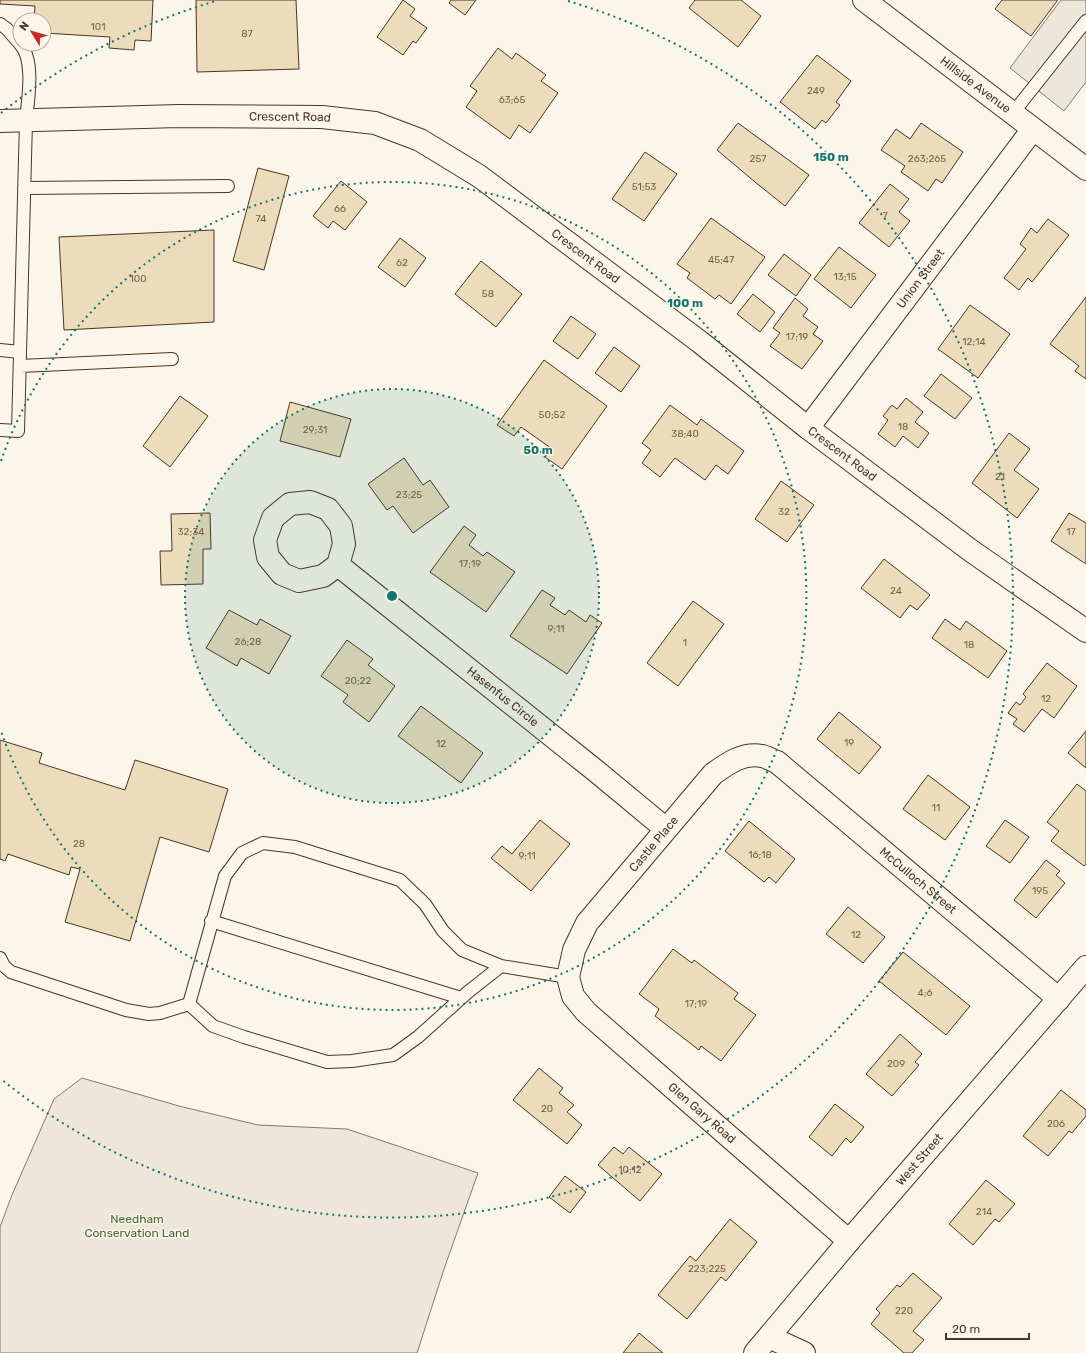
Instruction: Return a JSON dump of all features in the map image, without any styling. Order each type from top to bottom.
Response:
[{"type":"street","name":"Hillside Avenue","points":[[864,0],[1086,169]]},
{"type":"street","name":"Crescent Road","points":[[0,121],[179,116],[322,117],[375,123],[420,140],[479,176],[700,342],[808,428],[970,550],[1086,631]]},
{"type":"street","name":"Union Street","points":[[808,428],[1033,129]]},
{"type":"street","name":"Hasenfus Circle","points":[[338,565],[596,771],[666,829]]},
{"type":"street","name":"Castle Place","points":[[568,977],[574,950],[587,923],[712,774],[731,762],[746,756],[762,756],[777,762]]},
{"type":"street","name":"McCulloch Street","points":[[777,762],[1059,999]]},
{"type":"street","name":"West Street","points":[[755,1353],[849,1241],[1059,999],[1084,974]]},
{"type":"street","name":"Glen Gary Road","points":[[568,977],[573,996],[586,1012],[849,1241]]},
{"type":"street","points":[[769,1336],[804,1353]]},
{"type":"lane","points":[[1013,114],[1086,21]]},
{"type":"lane","points":[[0,24],[12,35]]},
{"type":"lane","points":[[0,430],[18,431],[26,120],[30,74],[25,52]]},
{"type":"lane","points":[[24,188],[228,186]]},
{"type":"lane","points":[[0,350],[20,352]]},
{"type":"lane","points":[[20,366],[172,359]]},
{"type":"lane","points":[[189,1004],[225,876],[242,854],[263,843],[295,847],[400,880],[425,904],[443,931],[462,950],[501,966],[568,977]]},
{"type":"lane","points":[[212,921],[461,998]]},
{"type":"lane","points":[[0,958],[4,966],[11,972],[126,1010],[149,1014],[160,1013],[189,1004]]},
{"type":"lane","points":[[189,1004],[213,1026],[244,1037],[327,1062],[352,1061],[393,1055],[418,1037],[461,998],[501,966]]},
{"type":"green space","name":"Needham Conservation Land","points":[[82,1078],[179,1106],[258,1125],[347,1129],[478,1173],[444,1269],[417,1353],[0,1353],[0,1227],[12,1195],[54,1099]]},
{"type":"shaded area","points":[[1061,0],[1086,0],[1086,82],[1064,111],[1010,68]]},
{"type":"building","points":[[0,0],[153,0],[151,41],[135,40],[134,50],[109,48],[110,37],[52,33],[52,12],[35,12],[35,6],[0,4]]},
{"type":"building","points":[[196,0],[296,0],[299,69],[197,72]]},
{"type":"building","points":[[403,0],[415,9],[410,16],[427,28],[416,43],[413,41],[403,55],[377,37]]},
{"type":"building","points":[[451,0],[476,0],[465,15],[449,3]]},
{"type":"building","points":[[695,0],[741,0],[761,16],[738,47],[689,8]]},
{"type":"building","points":[[1002,0],[1057,1],[1031,36],[995,9]]},
{"type":"building","points":[[498,48],[512,59],[516,53],[546,75],[541,81],[558,93],[530,133],[519,125],[510,139],[466,107],[477,91],[470,86]]},
{"type":"building","points":[[817,55],[851,81],[836,102],[840,105],[826,123],[822,120],[815,129],[780,102]]},
{"type":"building","points":[[738,123],[809,175],[785,206],[717,150]]},
{"type":"building","points":[[921,123],[963,152],[942,183],[936,179],[928,191],[901,172],[905,166],[881,150],[896,129],[910,139]]},
{"type":"building","points":[[645,152],[677,174],[644,221],[612,199]]},
{"type":"building","points":[[258,168],[289,176],[264,270],[233,261]]},
{"type":"building","points":[[341,181],[367,202],[345,230],[333,221],[328,228],[313,216]]},
{"type":"building","points":[[890,184],[909,199],[899,212],[910,221],[889,247],[859,223]]},
{"type":"building","points":[[711,218],[765,257],[731,304],[719,295],[715,299],[687,278],[690,273],[677,264]]},
{"type":"building","points":[[1048,219],[1069,235],[1032,282],[1028,278],[1019,290],[1004,278],[1026,249],[1020,244],[1031,228],[1037,233]]},
{"type":"building","points":[[214,230],[214,322],[64,330],[59,237]]},
{"type":"building","points":[[400,238],[426,258],[405,287],[378,267]]},
{"type":"building","points":[[839,247],[876,275],[851,308],[814,279]]},
{"type":"building","points":[[784,254],[811,275],[796,296],[768,275]]},
{"type":"building","points":[[481,261],[522,294],[496,327],[455,294]]},
{"type":"building","points":[[753,294],[775,312],[760,332],[737,314]]},
{"type":"building","points":[[1086,297],[1086,379],[1075,371],[1079,366],[1050,344]]},
{"type":"building","points":[[795,298],[808,309],[803,316],[818,327],[813,334],[823,341],[802,369],[770,346],[780,333],[773,328]]},
{"type":"building","points":[[970,305],[1010,334],[978,378],[938,349]]},
{"type":"building","points":[[571,316],[596,334],[578,359],[553,341]]},
{"type":"building","points":[[614,347],[640,366],[621,392],[595,373]]},
{"type":"building","points":[[544,360],[607,406],[562,469],[545,457],[551,448],[521,427],[514,436],[497,425]]},
{"type":"building","points":[[941,374],[972,398],[955,419],[924,396]]},
{"type":"building","points":[[180,396],[208,416],[170,467],[143,446]]},
{"type":"building","points":[[906,398],[923,412],[915,422],[929,433],[918,448],[903,436],[895,447],[878,434],[888,420],[883,416],[892,405],[897,409]]},
{"type":"building","points":[[290,402],[351,419],[340,457],[280,441]]},
{"type":"building","points":[[670,405],[697,425],[701,419],[744,451],[728,474],[716,465],[705,480],[675,458],[660,477],[642,463],[651,450],[642,443]]},
{"type":"building","points":[[1009,433],[1030,449],[1014,470],[1039,489],[1017,518],[972,483]]},
{"type":"building","points":[[404,458],[423,485],[430,480],[449,507],[413,533],[393,506],[387,510],[368,484]]},
{"type":"building","points":[[781,481],[814,505],[787,542],[755,519]]},
{"type":"building","points":[[210,513],[211,549],[203,549],[203,584],[161,585],[160,551],[172,551],[171,514]]},
{"type":"building","points":[[1069,513],[1086,523],[1086,564],[1051,541]]},
{"type":"building","points":[[464,526],[476,535],[469,545],[483,556],[487,552],[515,572],[486,612],[430,572]]},
{"type":"building","points":[[884,559],[930,595],[917,610],[910,605],[900,618],[861,588]]},
{"type":"building","points":[[542,590],[555,598],[550,605],[565,615],[569,610],[586,622],[590,615],[602,623],[567,674],[510,636]]},
{"type":"building","points":[[693,601],[724,624],[678,686],[647,663]]},
{"type":"building","points":[[229,610],[257,625],[260,619],[291,636],[269,674],[241,658],[237,666],[206,648]]},
{"type":"building","points":[[945,619],[960,630],[966,621],[1007,651],[988,678],[932,638]]},
{"type":"building","points":[[347,640],[373,659],[368,665],[395,686],[369,722],[343,702],[348,695],[321,676]]},
{"type":"building","points":[[1047,663],[1077,686],[1054,718],[1042,709],[1024,732],[1013,724],[1017,719],[1008,713],[1016,702],[1020,705],[1026,697],[1023,694]]},
{"type":"building","points":[[421,706],[483,753],[461,783],[398,736]]},
{"type":"building","points":[[839,712],[881,747],[859,774],[817,739]]},
{"type":"building","points":[[1086,731],[1086,768],[1068,753]]},
{"type":"building","points":[[0,740],[42,753],[39,763],[125,790],[135,760],[228,789],[209,852],[160,837],[130,941],[65,922],[80,869],[71,867],[69,875],[8,854],[5,861],[0,859]]},
{"type":"building","points":[[928,775],[970,807],[945,840],[903,809]]},
{"type":"building","points":[[1077,784],[1086,791],[1086,864],[1084,866],[1051,841],[1059,831],[1047,822]]},
{"type":"building","points":[[540,820],[570,844],[531,891],[491,858],[502,846],[512,854]]},
{"type":"building","points":[[1005,820],[1029,837],[1010,863],[986,846]]},
{"type":"building","points":[[749,821],[795,859],[776,883],[769,877],[764,882],[725,851]]},
{"type":"building","points":[[1046,860],[1060,871],[1056,875],[1065,883],[1036,918],[1014,900]]},
{"type":"building","points":[[848,907],[885,937],[863,963],[826,934]]},
{"type":"building","points":[[673,949],[692,963],[694,960],[738,993],[734,999],[756,1015],[721,1061],[701,1046],[699,1050],[655,1016],[659,1009],[639,994]]},
{"type":"building","points":[[903,952],[970,1006],[946,1035],[879,981]]},
{"type":"building","points":[[900,1034],[922,1054],[915,1062],[919,1065],[892,1096],[866,1074]]},
{"type":"building","points":[[539,1068],[563,1088],[559,1093],[574,1105],[567,1112],[582,1125],[567,1144],[513,1100]]},
{"type":"building","points":[[1061,1090],[1086,1110],[1086,1116],[1072,1133],[1069,1131],[1048,1156],[1023,1136]]},
{"type":"building","points":[[835,1104],[864,1127],[851,1143],[846,1138],[832,1156],[809,1137]]},
{"type":"building","points":[[614,1147],[623,1154],[629,1147],[662,1174],[640,1201],[598,1165]]},
{"type":"building","points":[[565,1176],[586,1192],[570,1213],[549,1197]]},
{"type":"building","points":[[986,1180],[1015,1204],[999,1222],[995,1219],[973,1245],[949,1224]]},
{"type":"building","points":[[730,1219],[757,1242],[726,1281],[721,1277],[687,1319],[658,1295],[690,1256],[696,1261]]},
{"type":"building","points":[[913,1273],[942,1298],[913,1331],[924,1340],[912,1353],[904,1353],[871,1324],[880,1313],[876,1309],[897,1285],[900,1287]]},
{"type":"building","points":[[639,1333],[663,1353],[623,1353]]}]
